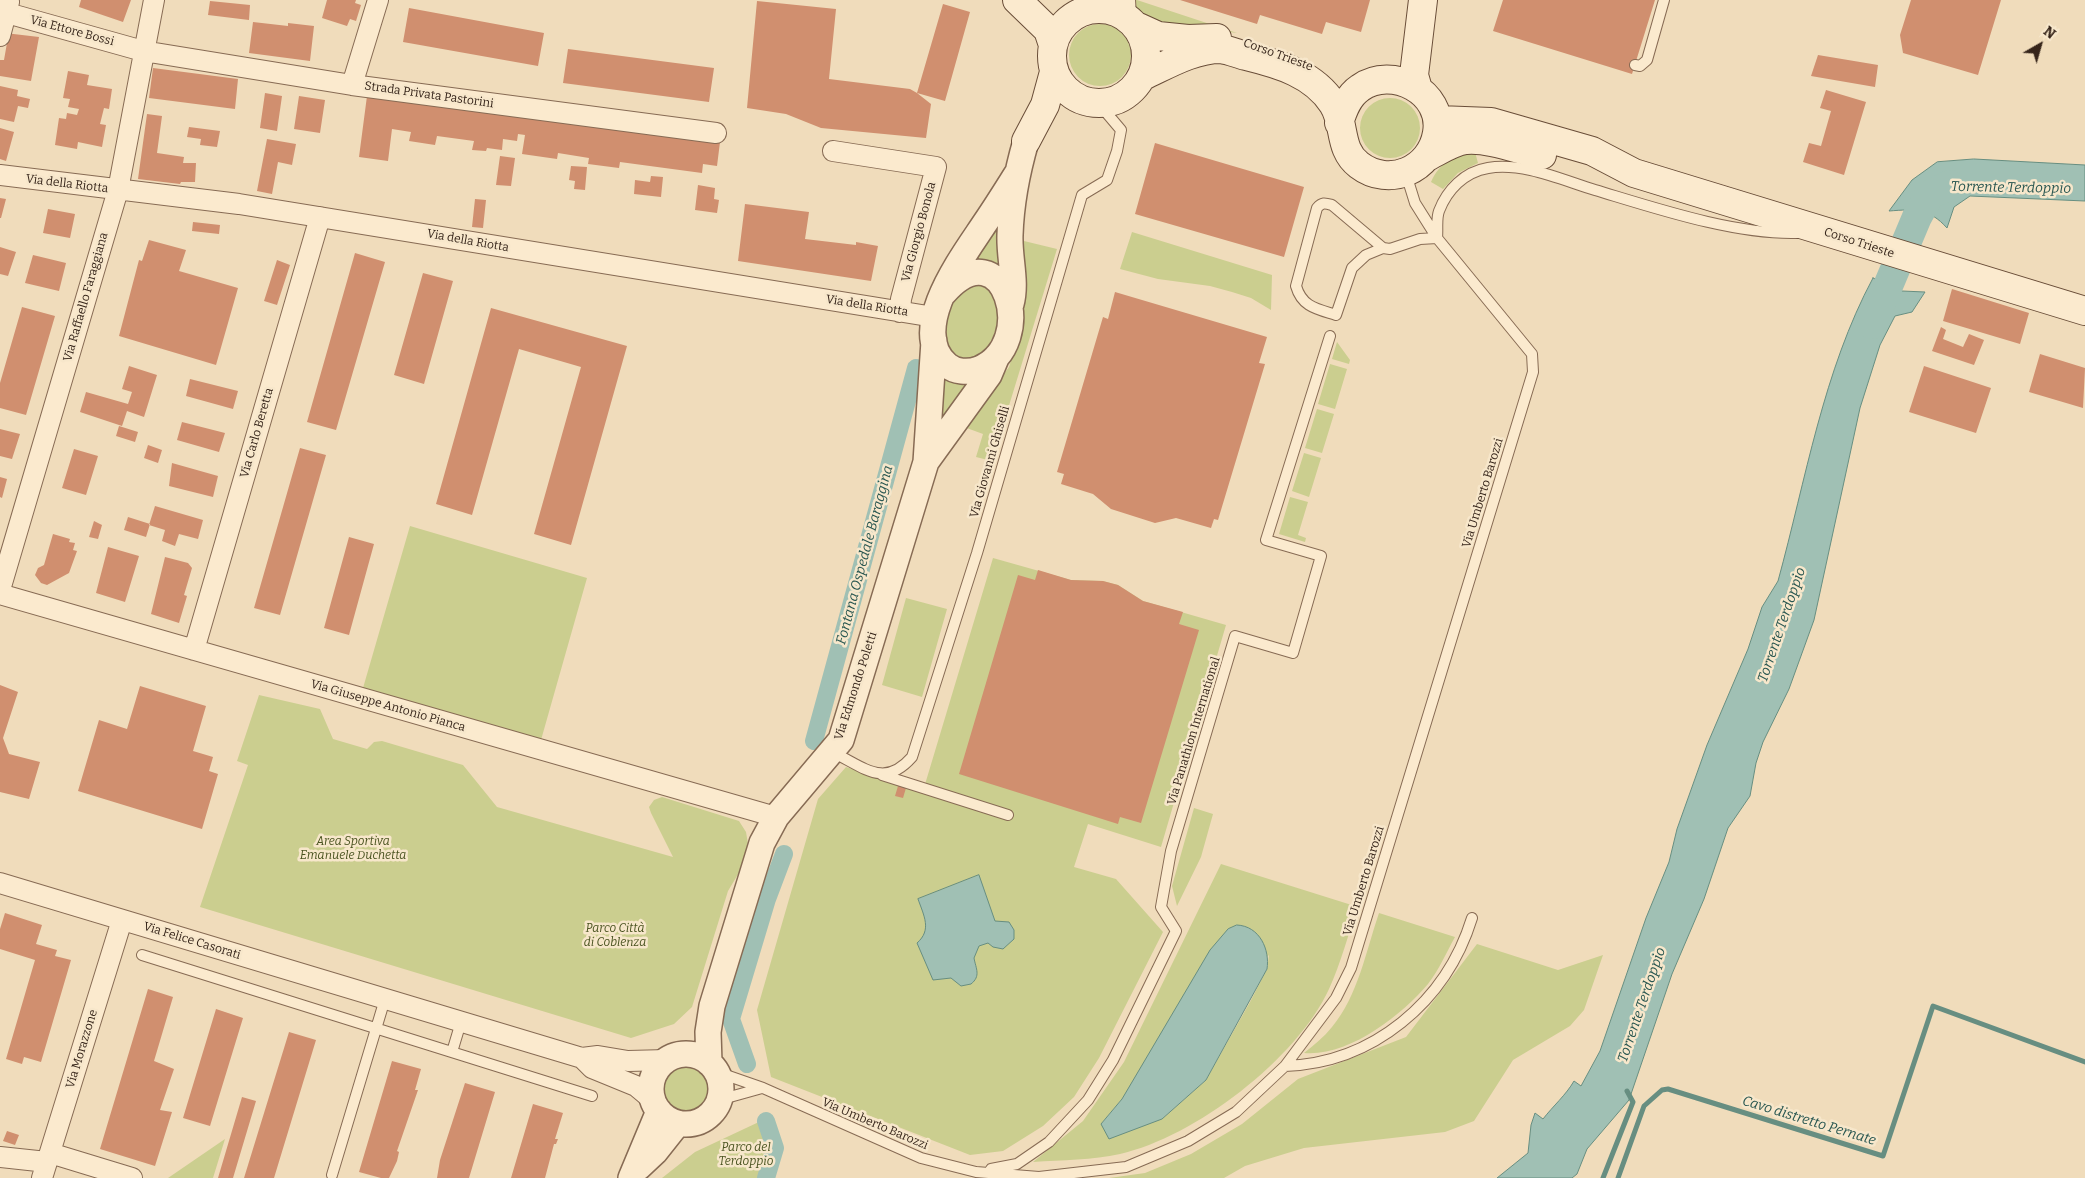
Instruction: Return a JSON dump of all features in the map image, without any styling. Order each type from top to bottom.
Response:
[{"type":"main road","points":[[1017,0],[1048,30],[1053,45]]},
{"type":"main road","name":"Corso Trieste","points":[[1041,0],[1049,5],[1113,11],[1158,36],[1233,39],[1261,46],[1309,65],[1370,84]]},
{"type":"main road","points":[[1370,84],[1402,80],[1418,89],[1431,103],[1438,120],[1434,145],[1416,165],[1386,176],[1376,174],[1358,164],[1346,149],[1339,123],[1347,102],[1391,67],[1400,51],[1415,0]]},
{"type":"main road","points":[[1418,89],[1414,76],[1423,0]]},
{"type":"main road","points":[[1026,141],[1071,105],[1111,103],[1124,97],[1135,88],[1143,76],[1146,64],[1146,50],[1113,11],[1068,21],[1058,32],[1053,45],[1052,59],[1054,72],[1062,86],[1073,96],[1093,103]]},
{"type":"main road","name":"Corso Trieste","points":[[1143,76],[1191,54],[1221,49],[1264,60],[1306,76],[1321,88],[1334,105],[1339,123]]},
{"type":"main road","points":[[1026,141],[1045,105],[1054,72]]},
{"type":"main road","name":"Corso Trieste","points":[[1438,120],[1491,122],[1592,151],[1634,173]]},
{"type":"main road","name":"Corso Trieste","points":[[1416,165],[1448,146],[1465,140],[1477,141],[1582,165],[1634,173],[2085,311]]},
{"type":"street","name":"Via Raffaello Faraggiana","points":[[0,590],[118,190],[154,0]]},
{"type":"street","points":[[352,84],[378,0]]},
{"type":"street","name":"Via Ettore Bossi","points":[[5,8],[143,51]]},
{"type":"street","points":[[0,36],[5,8]]},
{"type":"street","name":"Strada Privata Pastorini","points":[[143,51],[352,84],[716,133]]},
{"type":"street","points":[[1016,175],[953,271],[944,292],[934,329],[936,351],[950,368],[960,371],[971,371],[981,368],[998,355],[1010,330],[1014,291],[1010,237],[1016,175],[1026,141]]},
{"type":"street","name":"Via Giorgio Bonola","points":[[833,151],[936,167],[901,299],[900,312]]},
{"type":"street","name":"Via della Riotta","points":[[0,175],[320,217],[900,312],[934,329]]},
{"type":"street","name":"Via Carlo Beretta","points":[[194,650],[320,217]]},
{"type":"street","points":[[944,292],[958,278],[967,274],[986,274],[996,278],[1002,286],[1011,306]]},
{"type":"street","name":"Via Edmondo Poletti","points":[[713,1067],[708,1032],[712,1006],[762,843],[776,817],[840,740],[926,462],[934,329]]},
{"type":"street","name":"Via Edmondo Poletti","points":[[926,462],[989,375],[998,355]]},
{"type":"street","name":"Via Giuseppe Antonio Pianca","points":[[0,594],[776,817]]},
{"type":"street","name":"Via Felice Casorati","points":[[0,882],[582,1058]]},
{"type":"street","name":"Via Morazzone","points":[[47,1164],[122,920]]},
{"type":"street","name":"Via Edmondo Poletti","points":[[672,1058],[712,1006]]},
{"type":"street","points":[[688,1054],[700,1057],[713,1067],[720,1083],[719,1100],[710,1114],[701,1121],[690,1124],[664,1111],[636,1086],[592,1068],[582,1058],[598,1056],[628,1061],[672,1058],[688,1054]]},
{"type":"street","points":[[664,1111],[652,1089],[653,1078],[658,1068],[672,1058]]},
{"type":"street","points":[[633,1174],[652,1124],[664,1111]]},
{"type":"street","points":[[0,1156],[132,1178]]},
{"type":"lane","points":[[1635,65],[1640,66],[1647,60],[1664,0]]},
{"type":"lane","name":"Via Giovanni Ghiselli","points":[[882,775],[897,772],[912,757],[977,553],[1082,195],[1107,180],[1117,151],[1120,130],[1093,103]]},
{"type":"lane","name":"Via Umberto Barozzi","points":[[713,1067],[921,1158],[976,1172],[1039,1177],[1126,1167],[1188,1142],[1236,1112],[1285,1066],[1336,998],[1351,968],[1532,372],[1532,354],[1437,238],[1416,202],[1416,165]]},
{"type":"lane","points":[[1383,248],[1332,206],[1326,203],[1317,208],[1296,286],[1299,298],[1311,306],[1336,315],[1352,268],[1366,255],[1383,248],[1390,249],[1420,239],[1437,238],[1438,213],[1447,195],[1456,183],[1471,173],[1487,168],[1510,166],[1702,220],[1780,234],[1829,233]]},
{"type":"lane","name":"Via Panathlon International","points":[[976,1172],[1017,1164],[1049,1142],[1088,1100],[1113,1060],[1176,931],[1162,908],[1171,851],[1235,636],[1293,653],[1322,556],[1266,540],[1330,336]]},
{"type":"lane","points":[[831,752],[882,775],[1008,815]]},
{"type":"lane","points":[[1285,1066],[1312,1065],[1343,1055],[1371,1043],[1396,1028],[1426,1001],[1451,966],[1465,940],[1472,918]]},
{"type":"lane","points":[[142,955],[592,1096]]},
{"type":"lane","points":[[332,1175],[385,999]]},
{"type":"lane","points":[[452,1052],[461,1022]]},
{"type":"lane","points":[[719,1100],[763,1088]]},
{"type":"green space","points":[[1132,0],[1237,33],[1148,21],[1136,9]]},
{"type":"green space","points":[[1094,24],[1106,24],[1122,33],[1129,43],[1131,55],[1129,67],[1122,77],[1106,86],[1094,86],[1083,81],[1074,72],[1069,61],[1069,49],[1074,38],[1083,29]]},
{"type":"green space","points":[[1384,98],[1396,98],[1407,103],[1415,111],[1420,122],[1418,140],[1407,153],[1396,158],[1384,158],[1373,153],[1365,145],[1360,134],[1360,122],[1365,111],[1373,103]]},
{"type":"green space","points":[[1475,152],[1478,163],[1458,173],[1443,189],[1431,182],[1443,165],[1461,155]]},
{"type":"green space","points":[[1009,196],[1008,284],[964,268]]},
{"type":"green space","points":[[1132,232],[1272,275],[1271,310],[1251,298],[1210,286],[1158,279],[1120,269]]},
{"type":"green space","points":[[1024,241],[1057,249],[992,461],[976,457],[983,434],[964,427],[1009,367],[1024,319]]},
{"type":"green space","points":[[973,283],[993,290],[997,299],[997,325],[991,342],[982,358],[960,364],[942,340],[950,303]]},
{"type":"green space","points":[[1337,342],[1350,360],[1349,364],[1332,359]]},
{"type":"green space","points":[[936,362],[970,380],[932,449]]},
{"type":"green space","points":[[1330,364],[1347,369],[1335,409],[1318,404]]},
{"type":"green space","points":[[1317,409],[1334,414],[1322,453],[1305,448]]},
{"type":"green space","points":[[1304,453],[1321,458],[1309,497],[1292,491]]},
{"type":"green space","points":[[1290,497],[1308,502],[1298,535],[1306,538],[1305,542],[1279,534]]},
{"type":"green space","points":[[410,526],[587,578],[541,740],[363,688]]},
{"type":"green space","points":[[993,558],[1071,580],[1103,581],[1118,585],[1143,601],[1226,625],[1161,847],[1088,824],[1074,867],[1116,879],[1163,932],[1099,1058],[1074,1097],[1043,1126],[1003,1151],[970,1155],[771,1077],[757,1010],[818,799],[846,767],[923,791]]},
{"type":"green space","points":[[906,598],[947,609],[922,697],[882,685]]},
{"type":"green space","points":[[259,695],[320,709],[333,739],[367,749],[374,742],[382,741],[463,765],[497,807],[673,857],[649,807],[654,800],[662,797],[739,821],[746,832],[748,844],[740,871],[728,891],[692,1007],[674,1024],[631,1038],[200,907],[248,765],[237,761]]},
{"type":"green space","points":[[1194,808],[1213,814],[1201,857],[1177,906],[1172,886]]},
{"type":"green space","points":[[1221,864],[1358,907],[1329,989],[1314,1015],[1293,1042],[1269,1067],[1241,1091],[1211,1113],[1180,1131],[1149,1145],[1110,1156],[1033,1162],[1083,1121],[1124,1062]],"holes":[[[1269,955],[1267,969],[1206,1080],[1162,1119],[1101,1124],[1122,1099]]]},
{"type":"green space","points":[[1379,913],[1455,937],[1428,984],[1389,1021],[1355,1041],[1338,1048],[1304,1053],[1329,1031],[1341,1015],[1355,987]]},
{"type":"green space","points":[[1477,944],[1558,970],[1603,955],[1584,1010],[1570,1026],[1513,1060],[1474,1121],[1445,1132],[1304,1148],[1245,1166],[1224,1178],[1109,1178],[1145,1173],[1191,1154],[1242,1124],[1298,1079],[1406,1037]]},
{"type":"green space","points":[[688,1062],[698,1064],[707,1070],[713,1079],[715,1089],[713,1099],[707,1108],[698,1114],[688,1116],[678,1114],[669,1108],[663,1099],[661,1089],[663,1079],[669,1070],[678,1064]]},
{"type":"green space","name":"Parco del Terdoppio","points":[[761,1121],[771,1162],[766,1178],[662,1178],[695,1152]]},
{"type":"green space","points":[[225,1139],[213,1178],[168,1178]]},
{"type":"water","points":[[1974,159],[2085,165],[2085,201],[1970,196],[1954,207],[1947,228],[1928,213],[1914,210],[1889,211],[1912,180],[1937,162]]},
{"type":"water","points":[[1873,278],[1902,291],[1925,292],[1912,312],[1895,316],[1880,345],[1860,408],[1814,620],[1789,689],[1763,742],[1756,763],[1750,796],[1728,828],[1704,899],[1672,974],[1629,1100],[1587,1149],[1577,1174],[1572,1178],[1497,1178],[1528,1153],[1531,1125],[1535,1113],[1543,1119],[1574,1081],[1581,1086],[1600,1051],[1646,918],[1669,862],[1677,829],[1707,745],[1748,649],[1762,607],[1778,581],[1828,388],[1841,350]]},
{"type":"water","points":[[979,875],[995,921],[1009,922],[1014,930],[1014,939],[1003,949],[993,947],[988,943],[979,946],[974,958],[977,975],[971,984],[961,986],[951,978],[933,980],[917,943],[922,938],[925,928],[924,917],[918,899]]},
{"type":"water","points":[[1237,925],[1245,926],[1252,930],[1262,940],[1267,954],[1267,969],[1206,1080],[1162,1119],[1109,1139],[1101,1124],[1122,1099],[1210,950],[1228,929]]},
{"type":"building","points":[[81,0],[131,0],[123,22],[79,7]]},
{"type":"building","points":[[327,0],[356,0],[355,3],[361,5],[356,21],[350,19],[347,26],[322,18]]},
{"type":"building","points":[[1180,0],[1370,0],[1361,32],[1326,22],[1322,34],[1260,15],[1257,24]]},
{"type":"building","points":[[1503,0],[1655,0],[1632,74],[1493,31]]},
{"type":"building","points":[[1911,0],[2001,0],[1978,75],[1903,53],[1900,35]]},
{"type":"building","points":[[210,1],[250,5],[249,20],[208,15]]},
{"type":"building","points":[[757,1],[836,9],[829,79],[910,89],[917,93],[931,104],[926,138],[821,128],[786,114],[747,108]]},
{"type":"building","points":[[943,4],[970,12],[945,101],[917,93]]},
{"type":"building","points":[[409,8],[544,33],[538,66],[403,42]]},
{"type":"building","points":[[253,22],[288,26],[288,23],[314,26],[310,61],[249,53]]},
{"type":"building","points":[[5,33],[39,37],[31,81],[0,76],[0,60],[4,60],[7,43]]},
{"type":"building","points":[[568,49],[714,68],[709,102],[563,83]]},
{"type":"building","points":[[1818,55],[1878,65],[1875,87],[1811,76]]},
{"type":"building","points":[[153,68],[238,79],[235,109],[149,98]]},
{"type":"building","points":[[68,71],[89,75],[87,85],[112,89],[109,109],[104,108],[100,124],[106,125],[102,147],[78,142],[77,149],[55,145],[59,118],[66,119],[67,113],[77,115],[79,109],[68,107],[70,99],[63,98]]},
{"type":"building","points":[[0,86],[18,90],[17,96],[30,99],[28,108],[18,106],[14,122],[0,119]]},
{"type":"building","points":[[1826,90],[1866,102],[1844,175],[1803,162],[1809,143],[1821,146],[1831,111],[1820,108]]},
{"type":"building","points":[[265,93],[282,96],[277,131],[260,128]]},
{"type":"building","points":[[299,96],[325,100],[320,133],[294,129]]},
{"type":"building","points":[[367,96],[720,142],[717,166],[703,164],[702,173],[620,162],[619,168],[588,164],[589,158],[558,153],[557,159],[522,154],[525,135],[518,134],[517,141],[503,139],[502,150],[487,148],[486,151],[472,150],[474,141],[437,136],[435,145],[409,141],[411,132],[392,129],[388,161],[359,157]]},
{"type":"building","points":[[147,114],[162,116],[157,153],[184,157],[183,163],[196,163],[195,182],[181,182],[180,184],[138,179]]},
{"type":"building","points":[[189,127],[220,131],[217,147],[200,145],[201,139],[187,137]]},
{"type":"building","points":[[0,128],[14,132],[6,161],[0,159]]},
{"type":"building","points":[[267,139],[296,144],[292,165],[278,162],[272,194],[257,191]]},
{"type":"building","points":[[1155,143],[1304,187],[1284,257],[1135,214]]},
{"type":"building","points":[[500,156],[515,158],[511,186],[496,185]]},
{"type":"building","points":[[571,166],[587,167],[585,190],[574,189],[575,181],[569,180]]},
{"type":"building","points":[[651,176],[663,177],[661,197],[634,194],[635,180],[650,182]]},
{"type":"building","points":[[698,185],[715,188],[714,199],[719,200],[717,213],[695,210]]},
{"type":"building","points":[[0,198],[6,199],[1,218],[0,218]]},
{"type":"building","points":[[475,199],[486,200],[483,228],[472,227]]},
{"type":"building","points":[[745,204],[809,212],[805,239],[856,245],[856,242],[878,246],[871,281],[738,261]]},
{"type":"building","points":[[48,209],[75,214],[70,238],[43,233]]},
{"type":"building","points":[[193,222],[220,225],[219,234],[192,231]]},
{"type":"building","points":[[149,240],[186,250],[179,271],[238,288],[216,365],[119,336],[139,260],[142,261]]},
{"type":"building","points":[[0,247],[16,252],[8,276],[0,274]]},
{"type":"building","points":[[355,253],[385,262],[336,430],[307,422]]},
{"type":"building","points":[[33,255],[66,263],[59,291],[25,283]]},
{"type":"building","points":[[277,260],[290,265],[277,305],[264,301]]},
{"type":"building","points":[[423,273],[453,281],[424,384],[394,375]]},
{"type":"building","points":[[1952,289],[2029,313],[2020,344],[1943,321]]},
{"type":"building","points":[[1115,292],[1267,337],[1259,363],[1265,364],[1218,520],[1214,519],[1211,528],[1176,518],[1155,523],[1111,509],[1093,494],[1061,484],[1064,474],[1057,472],[1103,317],[1108,319]]},
{"type":"building","points":[[22,307],[55,316],[26,415],[0,408],[0,383]]},
{"type":"building","points":[[491,308],[627,346],[571,545],[534,534],[581,367],[519,349],[472,515],[436,504]]},
{"type":"building","points":[[1941,327],[1946,330],[1943,339],[1963,347],[1969,334],[1984,340],[1974,365],[1932,351]]},
{"type":"building","points":[[2040,354],[2085,368],[2083,408],[2029,392]]},
{"type":"building","points":[[129,366],[157,375],[144,417],[127,411],[122,426],[80,412],[86,392],[128,404],[132,392],[122,389]]},
{"type":"building","points":[[1924,366],[1991,388],[1976,433],[1909,412]]},
{"type":"building","points":[[190,379],[238,391],[233,409],[186,396]]},
{"type":"building","points":[[182,422],[225,433],[219,452],[177,440]]},
{"type":"building","points":[[119,426],[138,432],[135,442],[116,436]]},
{"type":"building","points":[[0,429],[20,434],[12,459],[0,456]]},
{"type":"building","points":[[148,445],[162,450],[158,463],[144,458]]},
{"type":"building","points":[[300,448],[326,455],[280,615],[254,608]]},
{"type":"building","points":[[74,449],[98,456],[86,495],[62,488]]},
{"type":"building","points":[[172,463],[218,476],[213,497],[169,486]]},
{"type":"building","points":[[0,477],[7,479],[2,498],[0,497]]},
{"type":"building","points":[[155,506],[203,520],[198,539],[179,534],[175,546],[162,541],[165,530],[149,525]]},
{"type":"building","points":[[128,517],[150,524],[146,537],[124,530]]},
{"type":"building","points":[[94,521],[102,525],[98,539],[89,537]]},
{"type":"building","points":[[53,534],[70,539],[69,542],[75,543],[73,550],[77,551],[69,573],[47,585],[41,583],[35,575],[38,568],[44,565]]},
{"type":"building","points":[[349,537],[374,544],[349,635],[324,628]]},
{"type":"building","points":[[108,547],[139,556],[125,602],[96,593]]},
{"type":"building","points":[[165,557],[188,563],[192,568],[184,595],[187,596],[179,623],[151,614]]},
{"type":"building","points":[[1038,570],[1071,580],[1103,581],[1118,585],[1143,601],[1183,612],[1179,624],[1199,630],[1141,823],[1120,817],[1118,824],[959,774],[1018,575],[1035,580]]},
{"type":"building","points":[[0,685],[18,692],[3,738],[9,754],[40,762],[29,799],[0,792]]},
{"type":"building","points":[[140,686],[206,706],[193,751],[213,757],[209,771],[218,774],[202,829],[78,791],[99,720],[127,729]]},
{"type":"building","points":[[898,786],[906,788],[903,798],[895,796]]},
{"type":"building","points":[[5,913],[42,925],[36,944],[57,950],[55,956],[71,960],[41,1062],[24,1057],[22,1064],[6,1059],[35,960],[0,949],[0,929]]},
{"type":"building","points":[[148,989],[173,997],[154,1061],[174,1069],[160,1110],[172,1112],[155,1166],[100,1149]]},
{"type":"building","points":[[216,1009],[243,1018],[210,1126],[183,1118]]},
{"type":"building","points":[[289,1032],[316,1040],[274,1178],[244,1178]]},
{"type":"building","points":[[392,1061],[421,1069],[415,1090],[418,1090],[397,1151],[399,1152],[397,1161],[389,1178],[381,1178],[359,1172]]},
{"type":"building","points":[[465,1083],[495,1092],[469,1178],[437,1178],[440,1160]]},
{"type":"building","points":[[242,1097],[256,1101],[233,1178],[218,1178]]},
{"type":"building","points":[[533,1104],[563,1113],[555,1139],[558,1139],[556,1144],[554,1144],[545,1178],[511,1178]]},
{"type":"building","points":[[7,1131],[19,1135],[15,1145],[3,1141]]},
{"type":"waterway","name":"Torrente Terdoppio","points":[[1872,324],[1917,217],[1929,195],[1950,185]]},
{"type":"waterway","name":"Fontana Ospedale Baraggina","points":[[814,741],[916,368]]},
{"type":"waterway","name":"Fontana Ospedale Baraggina","points":[[747,1064],[731,1019],[767,899],[784,854]]},
{"type":"waterway","name":"Cavo distretto Pernate","points":[[1618,1178],[1644,1106],[1662,1090],[1668,1089],[1883,1156],[1933,1006],[2085,1062]]},
{"type":"waterway","points":[[1603,1178],[1633,1102],[1627,1091]]},
{"type":"waterway","name":"Fontana Ospedale Baraggina","points":[[766,1121],[775,1148],[766,1178]]},
{"type":"park label","name":"Area Sportiva Emanuele Duchetta","points":[[353,849]]},
{"type":"park label","name":"Parco Città di Coblenza","points":[[615,936]]}]
